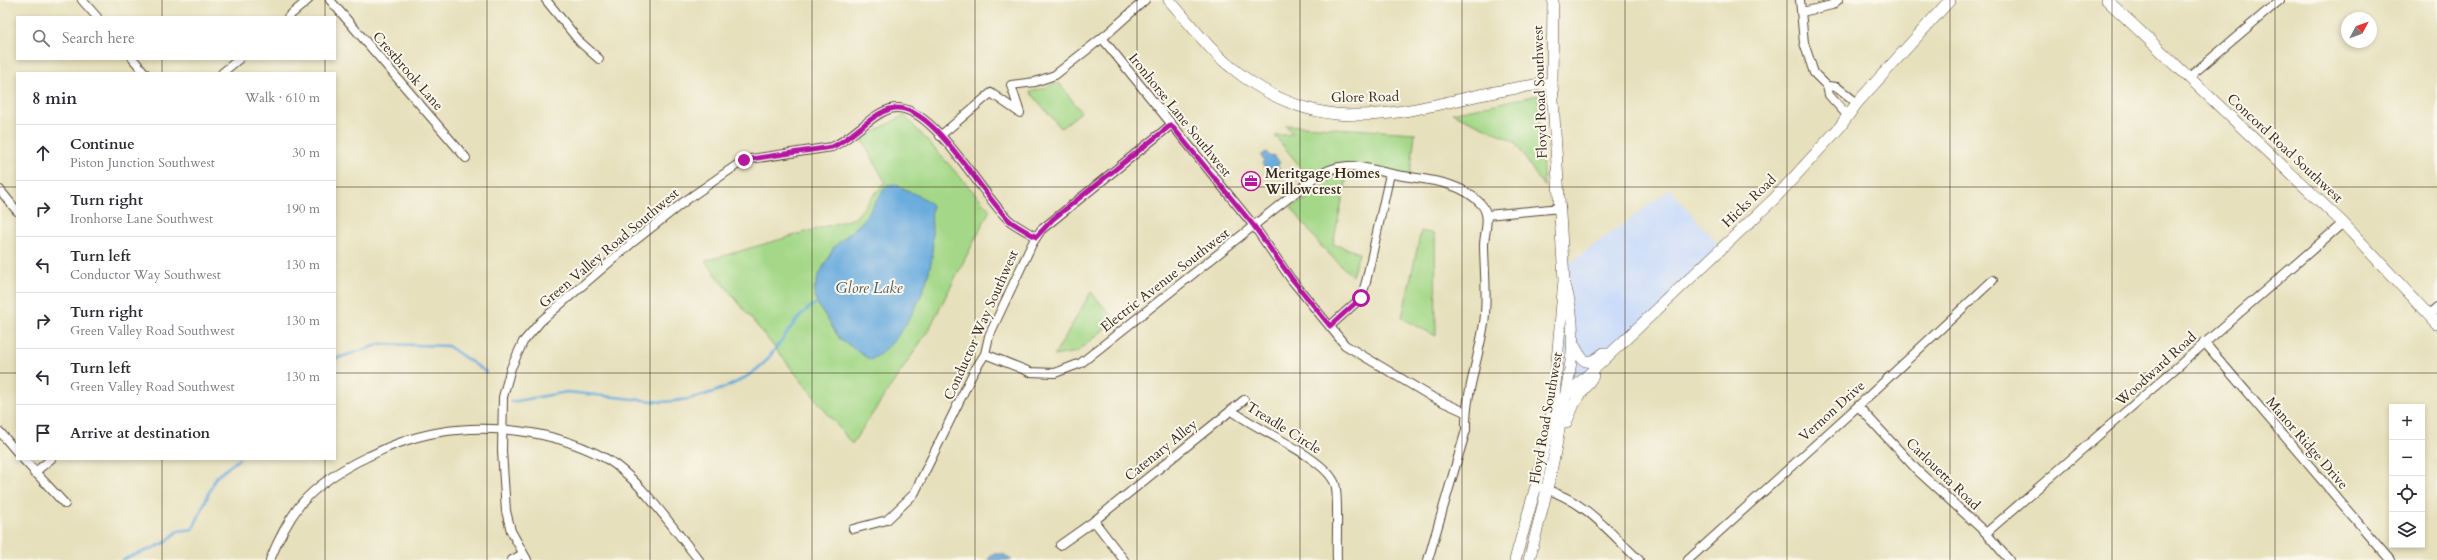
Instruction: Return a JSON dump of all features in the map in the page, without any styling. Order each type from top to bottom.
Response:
[{"type":"street","points":[[82,0],[96,16]]},
{"type":"street","points":[[289,16],[308,0]]},
{"type":"street","name":"Crestbrook Lane","points":[[330,0],[466,158]]},
{"type":"street","points":[[546,0],[580,42],[599,59]]},
{"type":"street","points":[[940,136],[991,94],[1020,113],[1011,86],[1035,82],[1055,75],[1102,38],[1145,0]]},
{"type":"street","name":"Glore Road","points":[[1169,0],[1230,67],[1266,92],[1295,106],[1326,114],[1360,115],[1403,112],[1552,83]]},
{"type":"street","name":"Floyd Road Southwest","points":[[1515,560],[1536,486],[1553,408],[1564,280],[1561,208],[1552,83],[1553,0]]},
{"type":"street","points":[[1800,0],[1804,43],[1808,60],[1814,73],[1827,86],[1829,95],[1847,116]]},
{"type":"street","points":[[1802,12],[1832,5],[1838,0]]},
{"type":"street","name":"Hicks Road","points":[[1553,408],[1597,368],[1623,341],[1774,198],[1839,128],[1857,103],[1950,0]]},
{"type":"street","name":"Concord Road Southwest","points":[[2107,0],[2343,223],[2433,312],[2437,324]]},
{"type":"street","points":[[2188,78],[2280,0]]},
{"type":"street","name":"Ironhorse Lane Southwest","points":[[1102,38],[1254,226],[1292,279],[1345,345],[1432,397],[1466,412]]},
{"type":"street","points":[[134,60],[144,72]]},
{"type":"street","points":[[223,72],[238,60]]},
{"type":"street","points":[[1827,86],[1837,87],[1857,103]]},
{"type":"street","name":"Green Valley Road Southwest","points":[[525,557],[511,531],[506,511],[503,431],[503,397],[511,368],[523,342],[532,331],[632,242],[685,201],[744,160],[832,147],[846,141],[880,114],[897,108],[906,108],[920,116],[940,136],[1010,221],[1036,237]]},
{"type":"street","name":"Conductor Way Southwest","points":[[853,529],[886,520],[914,494],[973,373],[985,354],[989,336],[1036,237],[1053,219],[1171,125]]},
{"type":"street","name":"Electric Avenue Southwest","points":[[985,354],[1030,372],[1055,373],[1081,363],[1311,180],[1329,168],[1352,166],[1454,186],[1469,193],[1480,203],[1487,215]]},
{"type":"street","points":[[1330,326],[1361,298],[1390,174]]},
{"type":"street","points":[[0,190],[16,210]]},
{"type":"street","points":[[1428,560],[1466,430],[1466,412],[1484,322],[1484,244],[1487,215],[1561,208]]},
{"type":"street","name":"Woodward Road","points":[[1986,533],[2128,412],[2204,342],[2343,223]]},
{"type":"street","name":"Floyd Road Southwest","points":[[1529,560],[1548,490],[1567,395],[1574,345],[1573,313],[1564,280]]},
{"type":"street","name":"Vernon Drive","points":[[1688,560],[1858,406],[1993,280]]},
{"type":"street","points":[[1574,345],[1581,359],[1587,362],[1594,361],[1613,346],[1623,341]]},
{"type":"street","name":"Manor Ridge Drive","points":[[2204,342],[2390,560]]},
{"type":"street","points":[[1556,450],[1574,404],[1597,368]]},
{"type":"street","name":"Catenary Alley","points":[[1094,521],[1244,400]]},
{"type":"street","name":"Carlouetta Road","points":[[1858,406],[1918,471],[1986,533],[2009,560]]},
{"type":"street","name":"Treadle Circle","points":[[1231,410],[1247,422],[1305,455],[1325,469],[1335,484],[1337,560]]},
{"type":"street","points":[[270,560],[283,529],[301,504],[327,480],[354,463],[400,442],[468,428],[543,435],[582,447],[606,459],[639,488],[699,560]]},
{"type":"street","points":[[0,432],[16,451]]},
{"type":"street","points":[[24,460],[34,473],[65,504]]},
{"type":"street","points":[[34,473],[50,460]]},
{"type":"street","points":[[1536,486],[1548,490],[1594,514],[1639,560]]},
{"type":"street","points":[[1060,545],[1094,521],[1124,560]]},
{"type":"street","points":[[512,560],[525,557]]},
{"type":"shaded area","points":[[1670,189],[1724,251],[1562,393],[1566,266]]},
{"type":"green space","points":[[1059,83],[1081,112],[1061,128],[1030,92]]},
{"type":"green space","points":[[1538,95],[1544,187],[1514,141],[1452,113]]},
{"type":"green space","points":[[904,115],[990,210],[928,331],[852,444],[705,261],[855,218],[885,182],[862,139]]},
{"type":"green space","points":[[1286,125],[1415,133],[1410,176],[1361,168],[1322,170],[1311,180],[1275,136],[1293,134]]},
{"type":"green space","points":[[1348,172],[1333,244],[1359,253],[1352,276],[1320,245],[1291,207],[1312,196],[1329,182],[1328,176]]},
{"type":"green space","points":[[1421,231],[1435,234],[1436,336],[1402,318]]},
{"type":"green space","points":[[1091,292],[1115,320],[1077,352],[1054,356]]},
{"type":"water","points":[[1266,152],[1271,157],[1273,155],[1280,163],[1277,165],[1281,171],[1276,175],[1273,171],[1269,172],[1262,164],[1264,160],[1261,156]]},
{"type":"water","name":"Glore Lake","points":[[895,184],[925,199],[932,205],[932,256],[928,276],[910,318],[901,332],[891,343],[881,353],[870,360],[839,338],[817,303],[814,292],[818,277],[834,247],[862,222],[887,185]]},
{"type":"water","points":[[992,554],[1003,554],[1012,560],[988,560]]},
{"type":"waterway","points":[[511,402],[567,392],[662,402],[702,396],[742,380],[763,364],[800,316],[817,303]]},
{"type":"waterway","points":[[336,359],[381,344],[448,346],[486,372]]},
{"type":"waterway","points":[[122,560],[163,544],[178,531],[193,529],[216,477],[238,460]]},
{"type":"place","name":"Meritgage Homes Willowcrest","points":[[1251,181]]},
{"type":"route","points":[[744,160],[832,147],[846,141],[880,114],[889,109],[906,108],[920,116],[940,136],[1010,221],[1036,237],[1038,233],[1053,219],[1171,125],[1254,226],[1292,279],[1330,326],[1361,298]]}]
